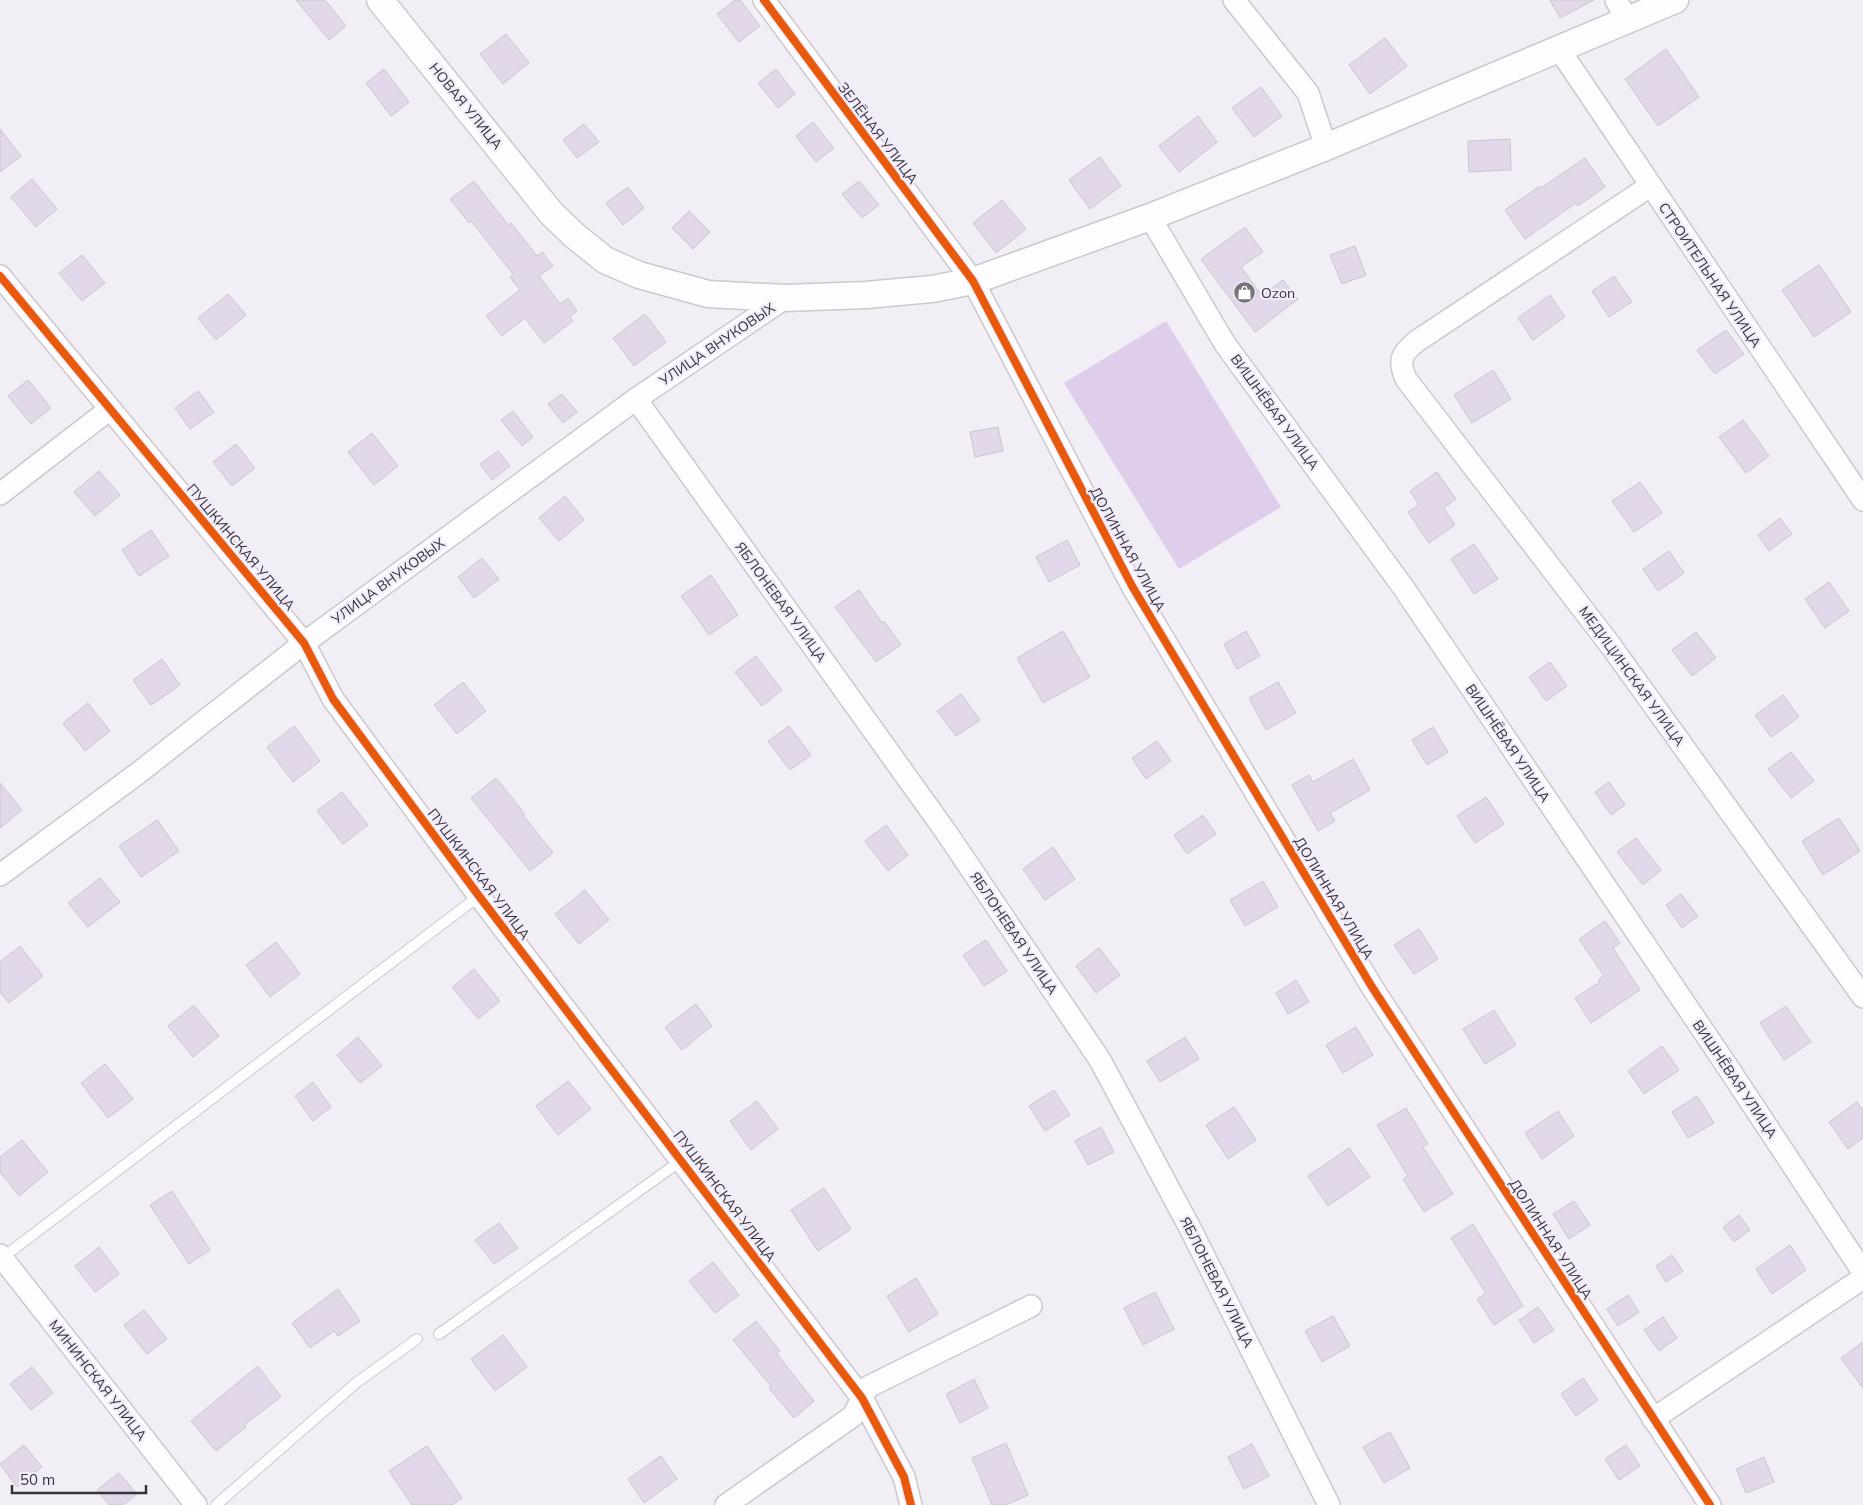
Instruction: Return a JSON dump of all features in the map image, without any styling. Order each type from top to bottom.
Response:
[{"type":"street","name":"НОВАЯ УЛИЦА","points":[[380,0],[551,213],[575,236],[605,260],[639,275],[708,294],[785,298],[866,295],[932,289],[973,282],[1150,217],[1326,147],[1559,49],[1622,10],[1675,0]]},
{"type":"street","name":"ЗЕЛЁНАЯ УЛИЦА","points":[[764,0],[973,282]]},
{"type":"street","points":[[1234,0],[1308,93],[1326,147]]},
{"type":"street","name":"СТРОИТЕЛЬНАЯ УЛИЦА","points":[[1559,49],[1863,500]]},
{"type":"street","name":"МЕДИЦИНСКАЯ УЛИЦА","points":[[1650,186],[1416,341],[1408,348],[1402,358],[1401,367],[1406,379],[1610,646],[1863,997]]},
{"type":"street","name":"ВИШНЁВАЯ УЛИЦА","points":[[1150,217],[1225,344],[1403,587],[1730,1071],[1863,1272]]},
{"type":"street","name":"ПУШКИНСКАЯ УЛИЦА","points":[[0,276],[304,643],[333,699],[479,896],[862,1398],[904,1477],[911,1505]]},
{"type":"street","name":"ДОЛИННАЯ УЛИЦА","points":[[973,282],[1132,586],[1372,987],[1710,1505]]},
{"type":"street","name":"УЛИЦА ВНУКОВЫХ","points":[[0,876],[137,774],[304,643],[636,399],[785,298]]},
{"type":"street","name":"ЯБЛОНЕВАЯ УЛИЦА","points":[[636,399],[946,832],[1100,1060],[1190,1228],[1329,1505]]},
{"type":"street","points":[[0,494],[110,409]]},
{"type":"street","name":"МИНИНСКАЯ УЛИЦА","points":[[1,1256],[196,1505]]},
{"type":"street","points":[[1653,1419],[1863,1278]]},
{"type":"street","points":[[726,1505],[854,1416],[868,1387],[1030,1306]]},
{"type":"lane","points":[[1,1256],[479,896]]},
{"type":"lane","points":[[439,1334],[682,1160]]},
{"type":"lane","points":[[216,1505],[356,1383],[417,1339]]},
{"type":"shaded area","points":[[1166,321],[1281,507],[1179,569],[1064,383]]},
{"type":"building","points":[[296,0],[325,0],[346,26],[329,40]]},
{"type":"building","points":[[735,0],[740,0],[760,26],[739,42],[717,14]]},
{"type":"building","points":[[1550,0],[1594,0],[1560,18]]},
{"type":"building","points":[[506,34],[529,63],[503,84],[480,54]]},
{"type":"building","points":[[1385,38],[1407,66],[1370,94],[1349,65]]},
{"type":"building","points":[[1666,49],[1699,97],[1658,126],[1625,79]]},
{"type":"building","points":[[384,69],[409,102],[391,116],[366,83]]},
{"type":"building","points":[[776,69],[795,94],[778,108],[758,83]]},
{"type":"building","points":[[1261,87],[1282,116],[1254,137],[1232,108]]},
{"type":"building","points":[[1198,116],[1217,142],[1179,172],[1159,146]]},
{"type":"building","points":[[813,122],[834,148],[816,162],[796,136]]},
{"type":"building","points":[[584,124],[599,142],[577,158],[563,140]]},
{"type":"building","points":[[0,129],[21,156],[0,172]]},
{"type":"building","points":[[1510,139],[1511,170],[1469,172],[1468,141]]},
{"type":"building","points":[[1100,157],[1121,186],[1090,209],[1069,180]]},
{"type":"building","points":[[1585,158],[1605,187],[1578,206],[1576,203],[1525,239],[1505,210]]},
{"type":"building","points":[[32,179],[57,209],[36,227],[11,197]]},
{"type":"building","points":[[474,181],[508,225],[511,223],[537,256],[542,252],[553,266],[539,276],[560,304],[568,298],[577,311],[570,317],[573,321],[544,343],[525,318],[502,336],[486,316],[520,290],[510,277],[513,274],[471,221],[469,223],[450,199]]},
{"type":"building","points":[[859,181],[879,205],[862,218],[842,194]]},
{"type":"building","points":[[628,187],[644,208],[623,225],[606,203]]},
{"type":"building","points":[[1002,200],[1026,229],[996,253],[973,223]]},
{"type":"building","points":[[689,211],[710,232],[693,249],[672,228]]},
{"type":"building","points":[[1245,227],[1263,252],[1241,267],[1262,296],[1283,280],[1298,299],[1255,332],[1201,259]]},
{"type":"building","points":[[1355,246],[1366,275],[1342,284],[1330,255]]},
{"type":"building","points":[[82,255],[105,283],[82,301],[59,273]]},
{"type":"building","points":[[1819,265],[1851,312],[1814,337],[1782,290]]},
{"type":"building","points":[[1614,276],[1632,302],[1609,317],[1592,291]]},
{"type":"building","points":[[228,294],[246,315],[216,340],[198,318]]},
{"type":"building","points":[[1550,295],[1565,317],[1533,340],[1518,318]]},
{"type":"building","points":[[645,314],[666,342],[634,366],[613,338]]},
{"type":"building","points":[[1726,330],[1744,354],[1715,374],[1697,350]]},
{"type":"building","points":[[1493,370],[1511,399],[1472,423],[1454,395]]},
{"type":"building","points":[[28,380],[51,408],[31,424],[8,396]]},
{"type":"building","points":[[198,391],[214,412],[190,429],[175,408]]},
{"type":"building","points":[[562,394],[577,412],[563,423],[548,404]]},
{"type":"building","points":[[513,411],[533,437],[522,446],[501,420]]},
{"type":"building","points":[[1743,420],[1769,456],[1746,473],[1719,437]]},
{"type":"building","points":[[998,427],[1003,451],[975,457],[970,432]]},
{"type":"building","points":[[372,433],[398,466],[374,485],[348,452]]},
{"type":"building","points":[[236,444],[255,468],[232,486],[213,462]]},
{"type":"building","points":[[498,451],[510,466],[492,480],[480,464]]},
{"type":"building","points":[[99,471],[120,495],[95,516],[74,492]]},
{"type":"building","points":[[1437,472],[1456,499],[1444,508],[1455,525],[1429,543],[1408,512],[1419,505],[1410,491]]},
{"type":"building","points":[[1640,482],[1662,513],[1634,532],[1612,501]]},
{"type":"building","points":[[565,496],[584,520],[559,541],[539,518]]},
{"type":"building","points":[[1780,518],[1792,534],[1769,551],[1758,535]]},
{"type":"building","points":[[151,530],[169,556],[139,576],[122,550]]},
{"type":"building","points":[[1067,540],[1080,565],[1049,582],[1036,557]]},
{"type":"building","points":[[1474,544],[1498,579],[1474,594],[1451,559]]},
{"type":"building","points":[[1669,551],[1684,573],[1658,591],[1643,569]]},
{"type":"building","points":[[482,558],[499,579],[474,598],[458,577]]},
{"type":"building","points":[[711,575],[738,615],[709,635],[681,596]]},
{"type":"building","points":[[1829,582],[1849,611],[1825,628],[1805,599]]},
{"type":"building","points":[[859,590],[882,623],[884,621],[901,645],[876,662],[835,607]]},
{"type":"building","points":[[1063,631],[1090,677],[1043,703],[1017,658]]},
{"type":"building","points":[[1246,631],[1260,656],[1237,669],[1224,644]]},
{"type":"building","points":[[1696,632],[1716,658],[1692,676],[1672,650]]},
{"type":"building","points":[[756,656],[782,690],[762,706],[735,672]]},
{"type":"building","points":[[162,659],[180,685],[151,705],[133,680]]},
{"type":"building","points":[[1550,662],[1567,686],[1546,701],[1529,677]]},
{"type":"building","points":[[463,682],[486,711],[457,734],[434,705]]},
{"type":"building","points":[[1278,682],[1296,713],[1266,730],[1249,698]]},
{"type":"building","points":[[961,694],[980,720],[956,736],[937,711]]},
{"type":"building","points":[[1783,695],[1799,717],[1771,737],[1755,715]]},
{"type":"building","points":[[88,703],[110,731],[85,751],[63,723]]},
{"type":"building","points":[[294,726],[320,761],[293,782],[267,747]]},
{"type":"building","points":[[789,726],[811,755],[790,770],[768,741]]},
{"type":"building","points":[[1433,727],[1448,752],[1427,765],[1412,740]]},
{"type":"building","points":[[1157,741],[1171,761],[1146,779],[1132,758]]},
{"type":"building","points":[[1791,752],[1814,781],[1791,798],[1768,769]]},
{"type":"building","points":[[1353,759],[1370,790],[1330,813],[1335,821],[1318,831],[1292,785],[1309,775],[1313,782]]},
{"type":"building","points":[[496,778],[553,853],[530,871],[471,798]]},
{"type":"building","points":[[1609,782],[1625,805],[1611,815],[1595,792]]},
{"type":"building","points":[[0,783],[22,810],[0,828]]},
{"type":"building","points":[[342,792],[368,825],[343,844],[317,811]]},
{"type":"building","points":[[1486,797],[1504,824],[1475,843],[1457,816]]},
{"type":"building","points":[[1203,815],[1216,834],[1187,854],[1174,835]]},
{"type":"building","points":[[1839,818],[1860,851],[1823,875],[1802,841]]},
{"type":"building","points":[[157,820],[179,851],[141,877],[119,846]]},
{"type":"building","points":[[886,825],[908,855],[888,871],[865,841]]},
{"type":"building","points":[[1636,838],[1661,870],[1643,885],[1617,852]]},
{"type":"building","points":[[1053,847],[1075,879],[1045,900],[1023,869]]},
{"type":"building","points":[[100,878],[120,902],[88,927],[68,903]]},
{"type":"building","points":[[1263,881],[1278,907],[1245,926],[1230,900]]},
{"type":"building","points":[[585,890],[609,920],[579,944],[555,914]]},
{"type":"building","points":[[1681,894],[1698,916],[1682,928],[1666,905]]},
{"type":"building","points":[[1605,921],[1620,943],[1613,948],[1640,990],[1591,1023],[1575,998],[1600,982],[1598,980],[1604,976],[1579,939]]},
{"type":"building","points":[[1419,929],[1438,959],[1414,974],[1394,945]]},
{"type":"building","points":[[986,940],[1007,971],[984,986],[963,955]]},
{"type":"building","points":[[276,942],[300,974],[270,997],[246,965]]},
{"type":"building","points":[[20,946],[43,976],[9,1003],[0,992],[0,962]]},
{"type":"building","points":[[1099,948],[1120,975],[1096,993],[1076,966]]},
{"type":"building","points":[[474,969],[500,1001],[478,1019],[452,987]]},
{"type":"building","points":[[1296,980],[1309,1002],[1288,1014],[1276,993]]},
{"type":"building","points":[[696,1004],[712,1026],[682,1050],[665,1027]]},
{"type":"building","points":[[194,1005],[219,1036],[193,1057],[168,1026]]},
{"type":"building","points":[[1786,1006],[1811,1042],[1784,1060],[1760,1023]]},
{"type":"building","points":[[1494,1010],[1516,1045],[1485,1064],[1463,1029]]},
{"type":"building","points":[[1356,1027],[1373,1055],[1343,1073],[1326,1045]]},
{"type":"building","points":[[358,1037],[382,1066],[360,1083],[337,1055]]},
{"type":"building","points":[[1185,1037],[1199,1059],[1160,1082],[1147,1061]]},
{"type":"building","points":[[1662,1046],[1679,1070],[1644,1094],[1628,1071]]},
{"type":"building","points":[[105,1064],[133,1099],[108,1118],[81,1083]]},
{"type":"building","points":[[568,1081],[591,1109],[558,1135],[536,1106]]},
{"type":"building","points":[[313,1082],[331,1107],[313,1121],[295,1096]]},
{"type":"building","points":[[1054,1090],[1070,1115],[1045,1131],[1029,1106]]},
{"type":"building","points":[[1697,1096],[1714,1123],[1688,1138],[1672,1112]]},
{"type":"building","points":[[757,1101],[778,1129],[751,1150],[730,1121]]},
{"type":"building","points":[[1857,1102],[1863,1110],[1863,1138],[1848,1149],[1829,1122]]},
{"type":"building","points":[[1234,1107],[1256,1140],[1228,1159],[1206,1125]]},
{"type":"building","points":[[1406,1108],[1428,1144],[1423,1147],[1453,1194],[1424,1212],[1403,1179],[1408,1176],[1377,1125]]},
{"type":"building","points":[[1558,1111],[1574,1136],[1542,1159],[1525,1133]]},
{"type":"building","points":[[1101,1127],[1114,1152],[1088,1165],[1075,1141]]},
{"type":"building","points":[[22,1140],[48,1172],[19,1196],[0,1172],[0,1157]]},
{"type":"building","points":[[1349,1148],[1370,1177],[1328,1206],[1308,1176]]},
{"type":"building","points":[[824,1188],[851,1229],[818,1251],[791,1210]]},
{"type":"building","points":[[172,1191],[210,1250],[189,1264],[150,1205]]},
{"type":"building","points":[[1574,1201],[1590,1225],[1569,1239],[1553,1214]]},
{"type":"building","points":[[1739,1215],[1750,1230],[1734,1242],[1723,1227]]},
{"type":"building","points":[[499,1223],[518,1248],[494,1264],[475,1240]]},
{"type":"building","points":[[1473,1224],[1523,1306],[1494,1325],[1477,1299],[1486,1293],[1451,1238]]},
{"type":"building","points":[[1790,1245],[1806,1270],[1772,1294],[1756,1269]]},
{"type":"building","points":[[99,1247],[119,1274],[95,1292],[75,1266]]},
{"type":"building","points":[[1672,1255],[1683,1271],[1666,1282],[1656,1266]]},
{"type":"building","points":[[713,1262],[739,1295],[715,1313],[689,1281]]},
{"type":"building","points":[[916,1278],[938,1314],[909,1332],[887,1296]]},
{"type":"building","points":[[338,1289],[360,1321],[338,1336],[334,1331],[310,1348],[292,1323]]},
{"type":"building","points":[[1155,1292],[1174,1329],[1143,1345],[1124,1308]]},
{"type":"building","points":[[1628,1295],[1639,1312],[1618,1326],[1607,1309]]},
{"type":"building","points":[[1538,1307],[1554,1330],[1534,1343],[1519,1320]]},
{"type":"building","points":[[144,1310],[167,1339],[147,1354],[124,1325]]},
{"type":"building","points":[[1333,1316],[1350,1346],[1322,1362],[1305,1331]]},
{"type":"building","points":[[1663,1317],[1677,1338],[1659,1351],[1644,1330]]},
{"type":"building","points":[[756,1321],[780,1351],[777,1354],[814,1401],[794,1418],[769,1388],[771,1386],[733,1340]]},
{"type":"building","points":[[503,1335],[527,1367],[495,1391],[471,1359]]},
{"type":"building","points":[[1863,1342],[1863,1388],[1841,1358]]},
{"type":"building","points":[[258,1366],[281,1397],[244,1425],[246,1427],[216,1451],[191,1421]]},
{"type":"building","points":[[32,1367],[53,1393],[31,1410],[10,1384]]},
{"type":"building","points":[[1583,1378],[1598,1400],[1576,1416],[1561,1394]]},
{"type":"building","points":[[974,1379],[988,1408],[960,1423],[946,1394]]},
{"type":"building","points":[[1390,1432],[1410,1468],[1384,1483],[1363,1447]]},
{"type":"building","points":[[1006,1443],[1028,1495],[1006,1505],[992,1505],[972,1458]]},
{"type":"building","points":[[1252,1444],[1269,1476],[1244,1489],[1228,1457]]},
{"type":"building","points":[[24,1445],[42,1467],[17,1487],[0,1464]]},
{"type":"building","points":[[1626,1445],[1640,1466],[1619,1480],[1605,1459]]},
{"type":"building","points":[[427,1446],[462,1498],[452,1505],[412,1505],[389,1471]]},
{"type":"building","points":[[661,1456],[677,1479],[644,1503],[628,1479]]},
{"type":"building","points":[[1764,1457],[1774,1482],[1746,1493],[1736,1469]]},
{"type":"building","points":[[119,1473],[137,1494],[123,1505],[109,1505],[97,1490]]},
{"type":"cycle path","points":[[764,0],[973,281],[1132,586],[1372,987],[1710,1505]]},
{"type":"cycle path","points":[[0,276],[304,643],[333,699],[479,896],[862,1398],[904,1477],[911,1505]]},
{"type":"place","name":"Ozon","points":[[1245,293]]}]
